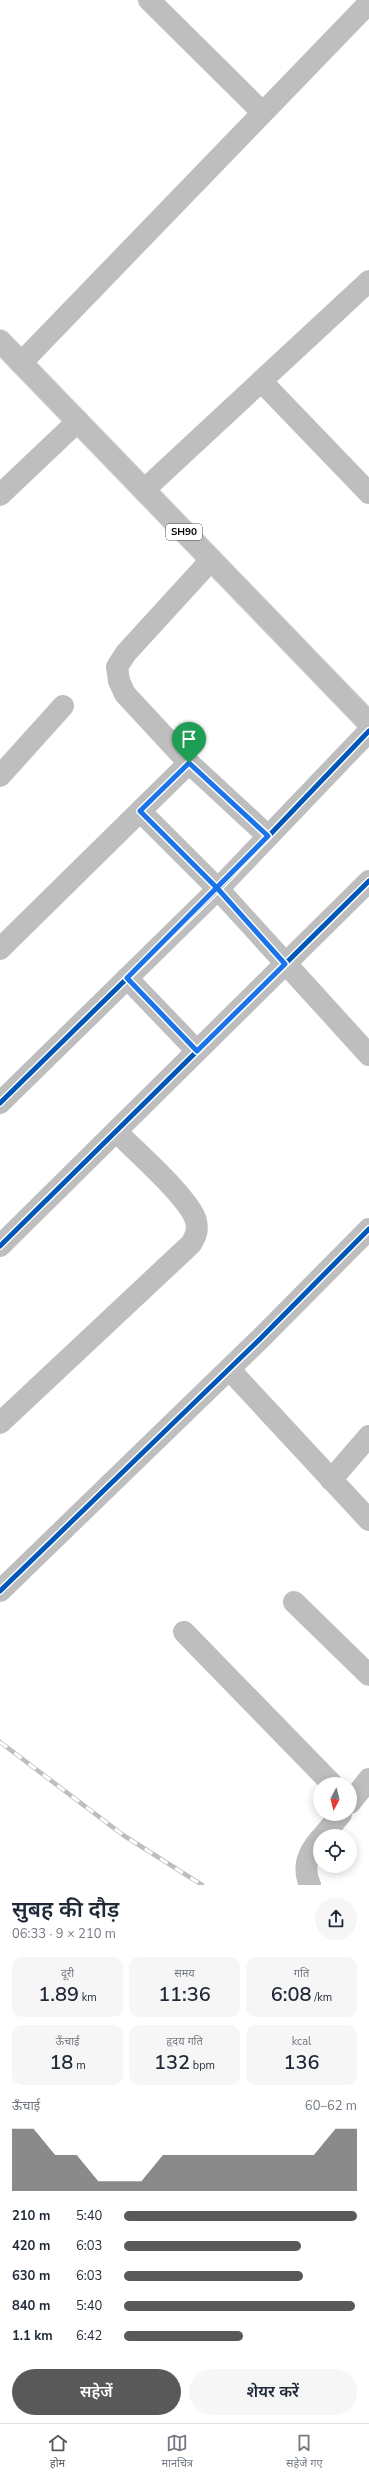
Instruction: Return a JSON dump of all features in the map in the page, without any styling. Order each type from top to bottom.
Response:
[{"type":"street","points":[[149,0],[262,112]]},
{"type":"street","points":[[21,363],[262,112],[360,4]]},
{"type":"street","points":[[144,490],[369,281]]},
{"type":"street","name":"SH90","points":[[0,341],[369,723]]},
{"type":"street","points":[[261,381],[369,493]]},
{"type":"street","points":[[0,495],[78,422]]},
{"type":"street","points":[[211,560],[126,653],[117,667],[119,681],[125,694],[189,763],[268,836]]},
{"type":"street","points":[[0,776],[63,706]]},
{"type":"street","points":[[0,1103],[218,889],[369,731]]},
{"type":"street","points":[[0,949],[189,763]]},
{"type":"street","points":[[140,811],[218,889],[369,1055]]},
{"type":"street","points":[[0,1246],[369,881]]},
{"type":"street","points":[[127,978],[197,1051]]},
{"type":"street","points":[[0,1423],[191,1244],[197,1234],[196,1220],[179,1196],[116,1131]]},
{"type":"street","points":[[0,1591],[229,1369],[369,1229]]},
{"type":"street","points":[[229,1369],[369,1520]]},
{"type":"street","points":[[331,1480],[369,1436]]},
{"type":"street","points":[[294,1602],[369,1675]]},
{"type":"street","points":[[184,1632],[325,1777]]},
{"type":"street","points":[[357,1794],[369,1780]]},
{"type":"street","points":[[329,1829],[335,1821]]},
{"type":"street","points":[[310,1885],[305,1868],[307,1859],[313,1850]]},
{"type":"railway","points":[[0,1742],[123,1835],[202,1885]]},
{"type":"cycle path","points":[[0,1103],[218,889],[369,731]]},
{"type":"cycle path","points":[[0,1246],[369,881]]},
{"type":"cycle path","points":[[0,1591],[260,1339],[369,1229]]},
{"type":"route","points":[[189,763],[140,811],[218,889],[285,964],[197,1051],[127,978],[218,889],[268,836],[189,763]]}]
